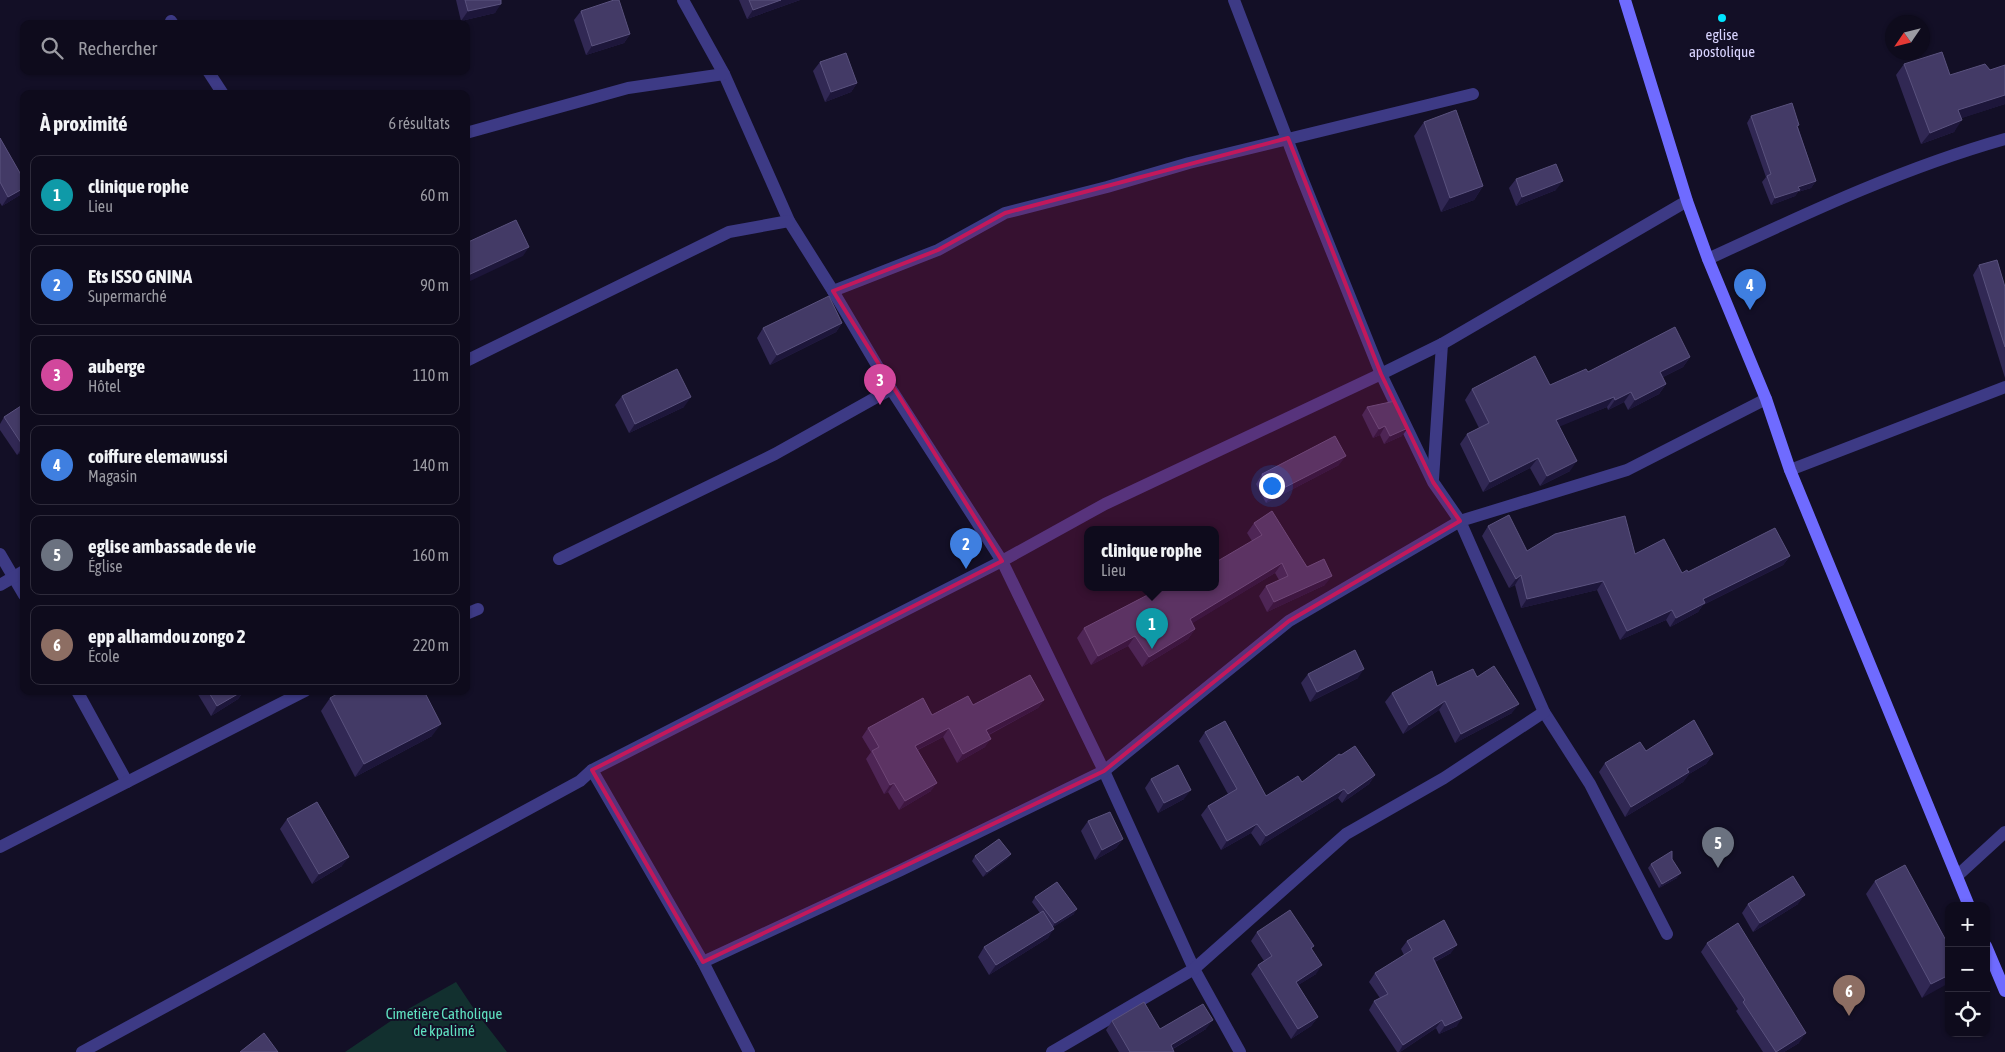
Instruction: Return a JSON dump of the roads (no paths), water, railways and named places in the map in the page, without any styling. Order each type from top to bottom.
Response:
[{"type":"street","points":[[683,0],[724,74],[789,221],[834,291],[891,389],[1002,561],[1104,771],[1194,969],[1240,1052]]},
{"type":"street","points":[[1234,0],[1381,374],[1433,482],[1460,521],[1544,712],[1590,784],[1667,934]]},
{"type":"street","points":[[1625,0],[1687,201],[1708,259],[1766,399],[1790,470],[1967,902]]},
{"type":"street","points":[[470,132],[628,88],[724,74]]},
{"type":"street","points":[[211,75],[220,90]]},
{"type":"street","points":[[834,291],[938,250],[1005,213],[1107,187],[1189,162],[1473,94]]},
{"type":"street","points":[[1708,259],[1829,203],[1958,152],[2005,139]]},
{"type":"street","points":[[82,1052],[580,781],[592,770],[1002,561],[1105,504],[1442,344],[1687,201]]},
{"type":"street","points":[[470,359],[729,232],[789,221]]},
{"type":"street","points":[[1433,482],[1442,344]]},
{"type":"street","points":[[1790,470],[2005,387]]},
{"type":"street","points":[[559,559],[775,454],[891,389]]},
{"type":"street","points":[[702,962],[901,870],[1104,771],[1289,621],[1460,521],[1627,470],[1766,399]]},
{"type":"street","points":[[0,554],[19,574],[0,584]]},
{"type":"street","points":[[470,612],[478,609]]},
{"type":"street","points":[[79,695],[127,782]]},
{"type":"street","points":[[0,847],[297,695]]},
{"type":"street","points":[[1052,1052],[1194,969],[1346,834],[1444,778],[1544,712]]},
{"type":"street","points":[[592,770],[702,962],[749,1052]]},
{"type":"street","points":[[1957,876],[2005,832]]},
{"type":"street","points":[[1986,947],[2005,991]]},
{"type":"place","name":"eglise apostolique","points":[[1722,18]]},
{"type":"place","name":"coiffure elemawussi","points":[[1750,310]]},
{"type":"place","name":"auberge","points":[[880,405]]},
{"type":"place","name":"Ets ISSO GNINA","points":[[966,569]]},
{"type":"place","name":"clinique rophe","points":[[1152,649]]},
{"type":"place","name":"eglise ambassade de vie","points":[[1718,868]]},
{"type":"place","name":"epp alhamdou zongo 2","points":[[1849,1016]]},
{"type":"park label","name":"Cimetière Catholique de kpalimé","points":[[444,1022]]}]
